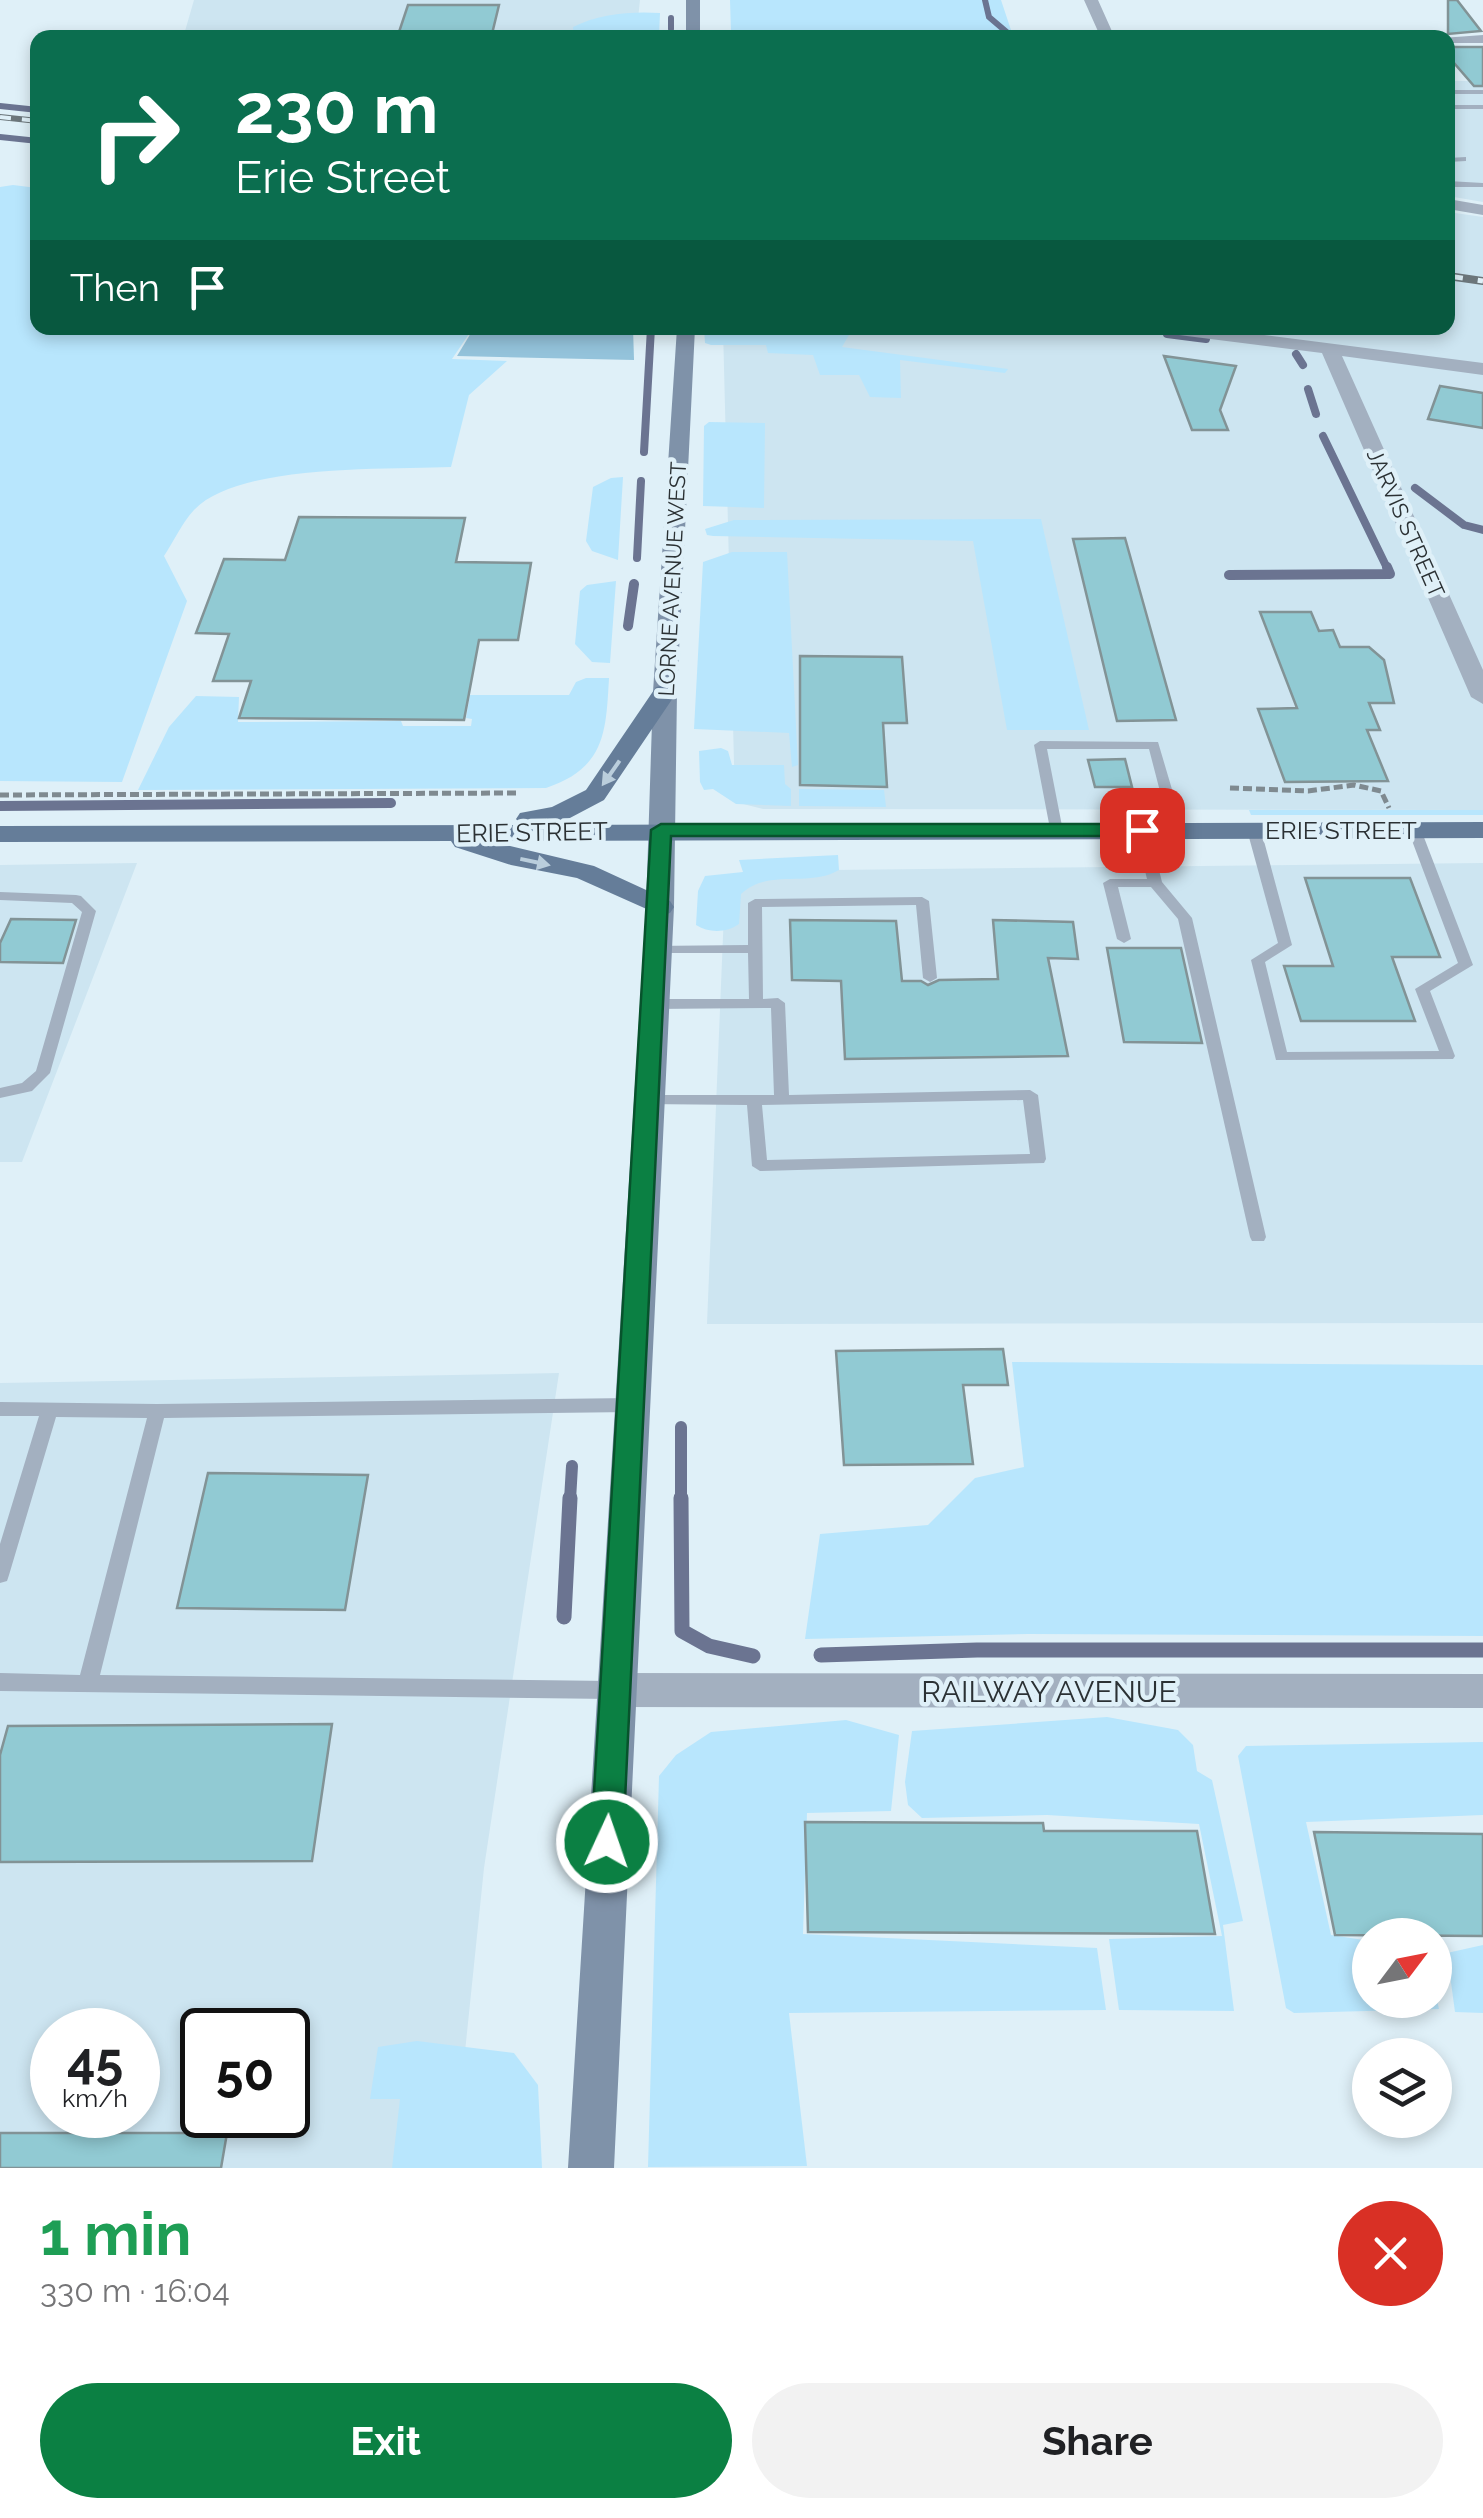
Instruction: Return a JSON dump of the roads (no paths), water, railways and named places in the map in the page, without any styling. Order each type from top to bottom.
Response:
[{"type":"main road","points":[[693,0],[693,30]]},
{"type":"main road","name":"LORNE AVENUE WEST","points":[[591,2168],[614,1690],[660,907],[665,692],[686,335]]},
{"type":"main road","points":[[442,834],[559,814],[595,795],[665,692]]},
{"type":"main road","name":"ERIE STREET","points":[[0,834],[1483,830]]},
{"type":"main road","points":[[442,834],[520,860],[585,872],[660,907]]},
{"type":"street","points":[[1091,0],[1104,30]]},
{"type":"street","points":[[1455,39],[1483,39]]},
{"type":"street","points":[[1455,204],[1483,210]]},
{"type":"street","points":[[1226,335],[1483,369]]},
{"type":"street","name":"JARVIS STREET","points":[[1329,348],[1483,698]]},
{"type":"street","name":"RAILWAY AVENUE","points":[[614,1690],[1483,1691]]},
{"type":"lane","points":[[1455,92],[1483,92]]},
{"type":"lane","points":[[1455,107],[1483,106]]},
{"type":"lane","points":[[1455,160],[1463,160]]},
{"type":"lane","points":[[1455,184],[1483,185]]},
{"type":"lane","points":[[1056,831],[1040,745],[1154,745],[1177,830]]},
{"type":"lane","points":[[1142,830],[1155,883],[1185,918],[1258,1236]]},
{"type":"lane","points":[[1254,830],[1286,945],[1258,960],[1281,1057],[1448,1056],[1422,989],[1466,964],[1416,830]]},
{"type":"lane","points":[[1124,939],[1110,883],[1155,883]]},
{"type":"lane","points":[[0,896],[76,899],[89,910],[43,1072],[26,1087],[0,1093]]},
{"type":"lane","points":[[756,1004],[755,903],[922,902],[930,978]]},
{"type":"lane","points":[[657,949],[755,948]]},
{"type":"lane","points":[[654,1004],[778,1004],[782,1100]]},
{"type":"lane","points":[[649,1100],[1030,1095],[1038,1159],[760,1166],[754,1100]]},
{"type":"lane","points":[[0,1409],[632,1405]]},
{"type":"lane","points":[[0,1575],[48,1411]]},
{"type":"lane","points":[[88,1683],[157,1411]]},
{"type":"lane","points":[[0,1682],[614,1690]]},
{"type":"waterway","points":[[985,0],[989,17],[1004,30]]},
{"type":"waterway","points":[[671,18],[671,29]]},
{"type":"waterway","points":[[0,106],[30,109]]},
{"type":"waterway","points":[[0,137],[30,140]]},
{"type":"waterway","points":[[644,452],[651,335]]},
{"type":"waterway","points":[[1175,335],[1206,339]]},
{"type":"waterway","points":[[1296,354],[1303,365]]},
{"type":"waterway","points":[[1308,389],[1316,414]]},
{"type":"waterway","points":[[1323,436],[1388,570]]},
{"type":"waterway","points":[[637,558],[641,481]]},
{"type":"waterway","points":[[1415,488],[1464,525],[1483,530]]},
{"type":"waterway","points":[[1229,575],[1390,574],[1387,567]]},
{"type":"waterway","points":[[628,626],[634,584]]},
{"type":"waterway","points":[[0,806],[391,803]]},
{"type":"waterway","points":[[681,1427],[681,1498]]},
{"type":"waterway","points":[[570,1500],[572,1466]]},
{"type":"waterway","points":[[564,1617],[570,1498]]},
{"type":"waterway","points":[[681,1498],[682,1631],[709,1646],[753,1656]]},
{"type":"waterway","points":[[821,1655],[977,1650],[1483,1650]]},
{"type":"railway","points":[[0,117],[30,120]]},
{"type":"railway","points":[[1455,277],[1483,281]]}]
